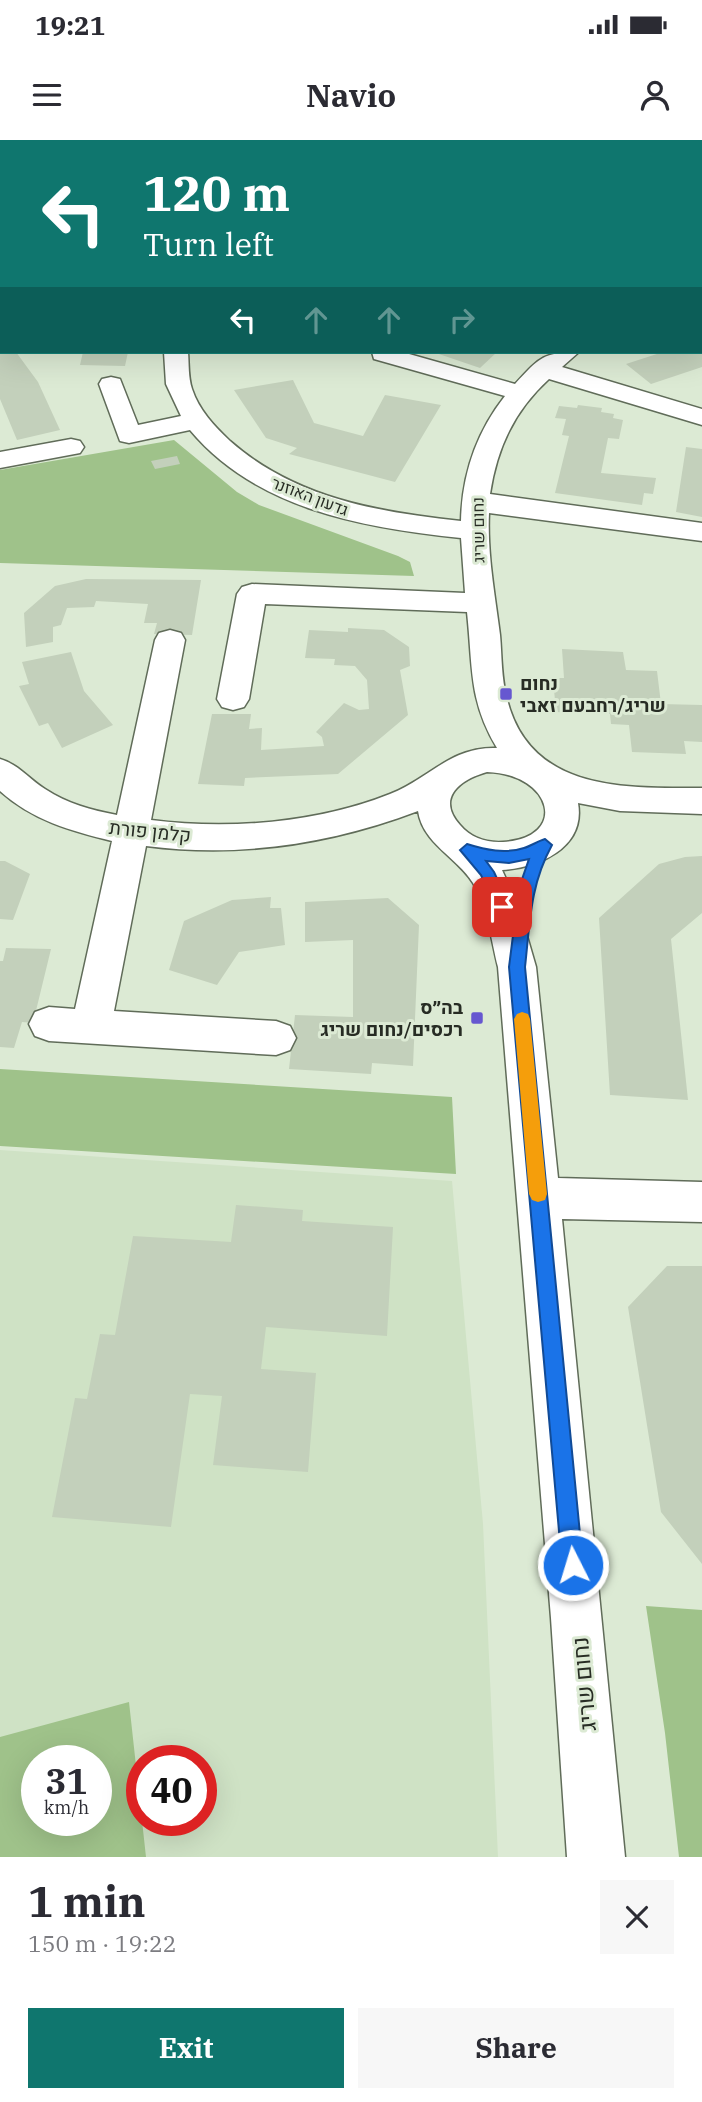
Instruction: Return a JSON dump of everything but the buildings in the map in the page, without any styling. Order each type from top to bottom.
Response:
[{"type":"street","name":"גדעון האוזנר","points":[[176,354],[178,385],[195,421],[228,455],[274,485],[332,509],[400,524],[476,531]]},
{"type":"street","points":[[383,354],[520,393]]},
{"type":"street","name":"נחום שריג","points":[[535,771],[501,728],[491,698],[476,531],[476,503],[486,452],[496,429],[520,393],[543,369],[564,354]]},
{"type":"street","points":[[543,369],[702,417]]},
{"type":"street","points":[[111,384],[129,435],[195,421]]},
{"type":"street","points":[[0,460],[71,447]]},
{"type":"street","points":[[476,503],[702,532]]},
{"type":"street","points":[[233,699],[252,594],[482,603]]},
{"type":"street","points":[[91,1027],[170,640]]},
{"type":"street","name":"נחום שריג","points":[[447,776],[474,742],[491,698]]},
{"type":"street","points":[[660,801],[596,814],[529,853],[509,857],[487,856],[463,848],[444,834],[435,819],[433,803],[447,776],[469,763],[487,760],[508,761],[535,771],[553,782],[577,789],[660,801],[702,801]]},
{"type":"street","name":"קלמן פורת","points":[[0,771],[39,803],[75,818],[130,831],[210,836],[316,827],[401,832],[441,839],[463,848]]},
{"type":"street","points":[[535,771],[555,788],[562,802],[562,818],[551,839]]},
{"type":"street","name":"קלמן פורת","points":[[316,827],[396,806],[420,796],[447,776]]},
{"type":"street","name":"נחום שריג","points":[[517,967],[526,888],[534,864],[551,839]]},
{"type":"street","name":"נחום שריג","points":[[463,848],[487,872],[499,895],[517,967],[586,1710],[596,1857]]},
{"type":"street","points":[[49,1024],[276,1038]]},
{"type":"street","points":[[539,1198],[702,1202]]},
{"type":"shaded area","points":[[0,1150],[452,1181],[483,1524],[498,1857],[0,1857]]},
{"type":"green space","points":[[174,440],[237,492],[259,505],[398,556],[410,562],[414,576],[0,563],[0,470]]},
{"type":"green space","points":[[0,1069],[452,1097],[456,1174],[0,1146]]},
{"type":"green space","points":[[646,1606],[702,1610],[702,1857],[679,1857],[665,1733]]},
{"type":"green space","points":[[129,1702],[134,1745],[126,1745],[126,1836],[144,1836],[146,1857],[0,1857],[0,1737]]},
{"type":"slow traffic","points":[[522,1019],[538,1194]]},
{"type":"place","name":"נחום שריג/רחבעם זאבי","points":[[506,694]]},
{"type":"place","name":"בה״ס רכסים/נחום שריג","points":[[477,1018]]},
{"type":"route","points":[[502,907],[487,872],[467,850],[498,858],[519,856],[545,845],[534,864],[526,888],[517,967],[573,1565]]}]
